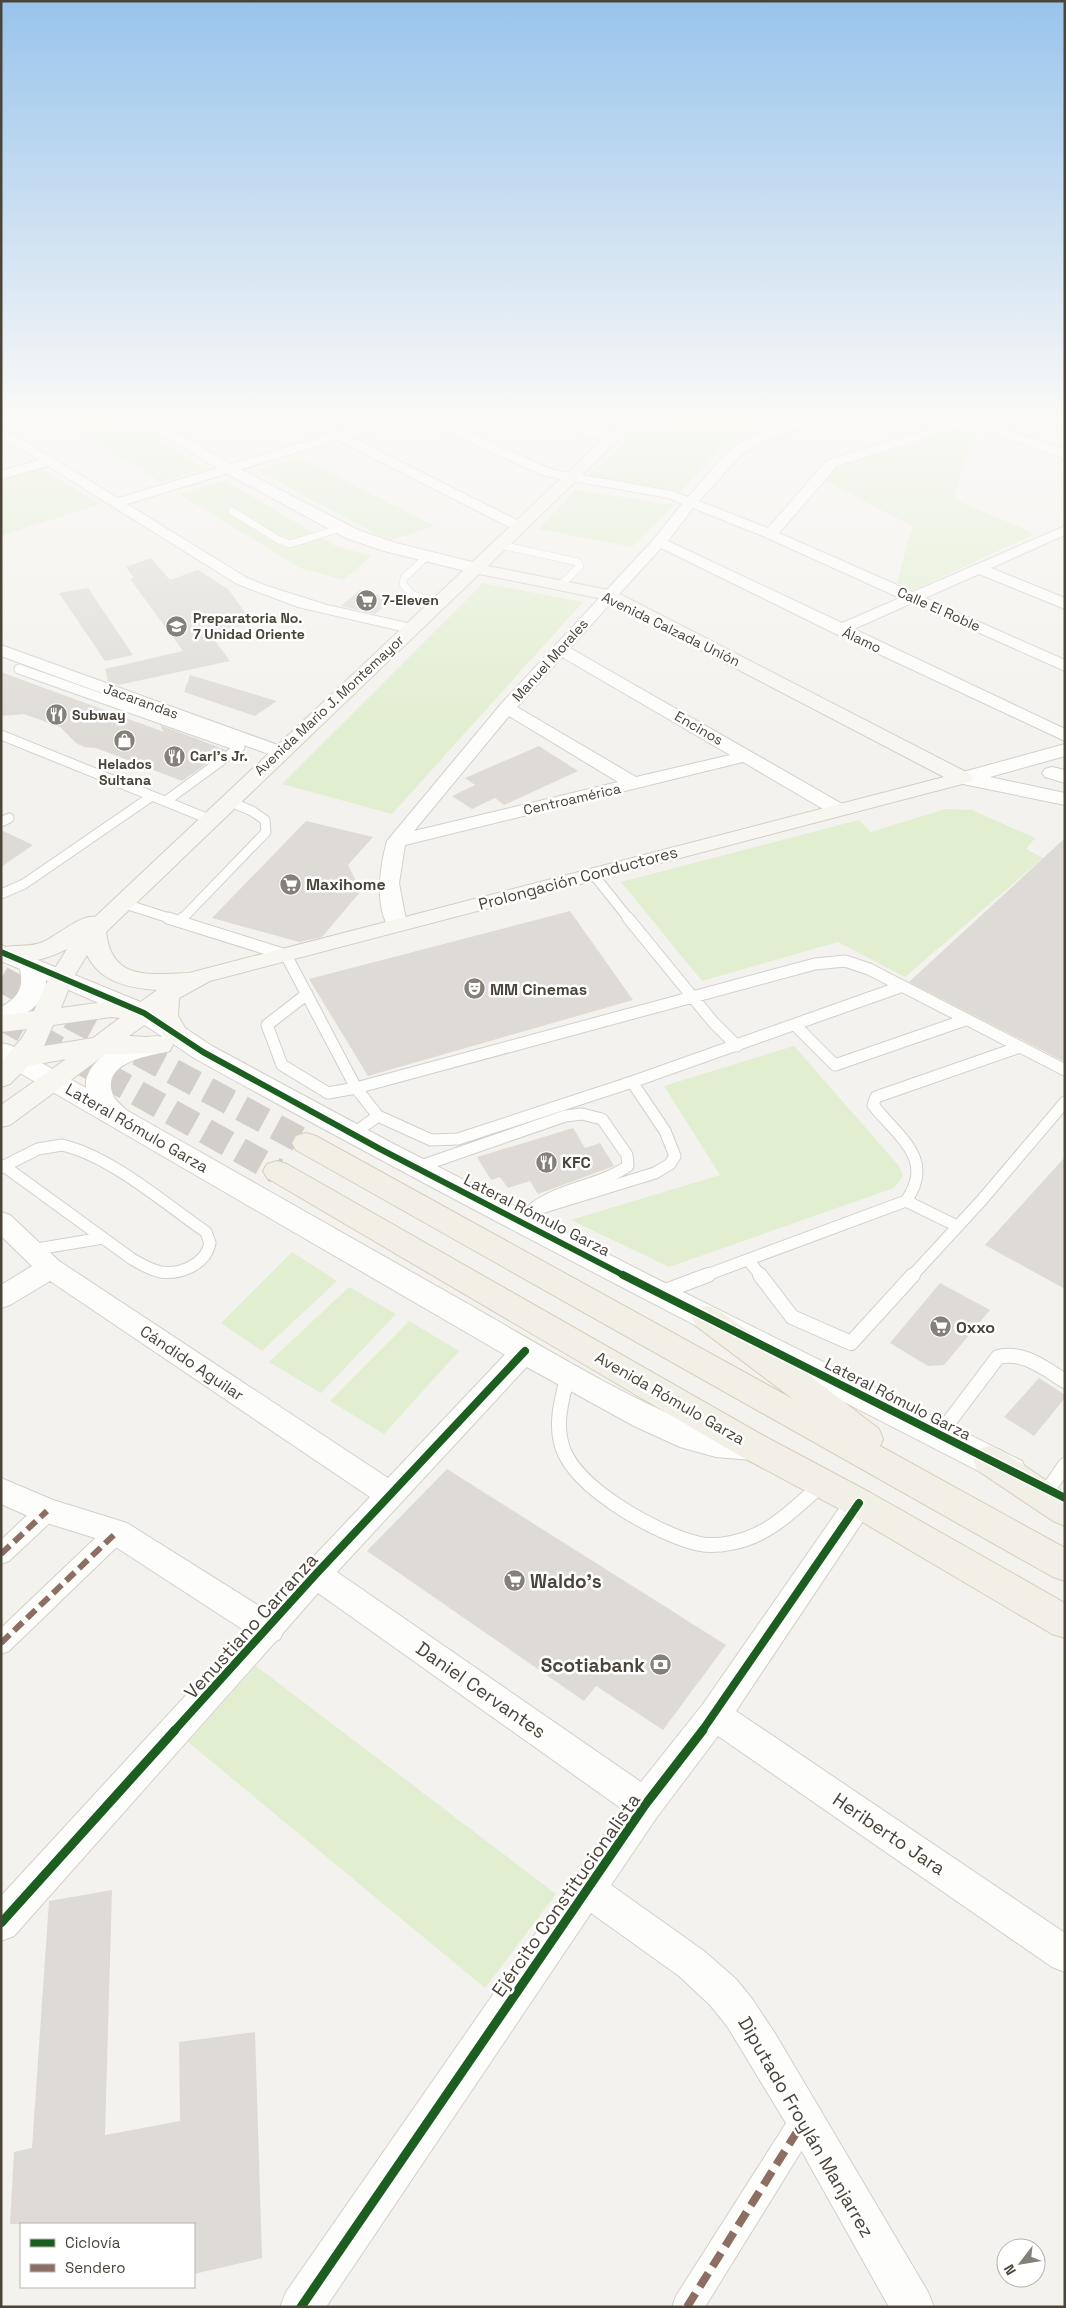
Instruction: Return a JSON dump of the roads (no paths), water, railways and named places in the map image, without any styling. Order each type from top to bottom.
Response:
[{"type":"main road","name":"Avenida Mario J. Montemayor","points":[[7,1063],[34,1041],[61,978],[76,953],[94,930],[410,628],[526,523]]},
{"type":"main road","name":"Avenida Calzada Unión","points":[[474,568],[608,595],[964,778]]},
{"type":"main road","name":"Prolongación Conductores","points":[[192,979],[837,809],[964,778]]},
{"type":"main road","points":[[4,953],[29,955],[53,946],[122,903]]},
{"type":"main road","points":[[94,930],[94,946],[97,957],[119,975],[149,982],[192,979]]},
{"type":"main road","points":[[1,1118],[56,1080],[168,994],[192,979]]},
{"type":"main road","points":[[7,1063],[60,1050],[104,1044],[169,1041],[164,1008],[168,994]]},
{"type":"main road","points":[[1,1024],[43,1020],[111,1009],[144,1013]]},
{"type":"main road","points":[[306,1143],[1065,1566]]},
{"type":"main road","name":"Avenida Rómulo Garza","points":[[277,1171],[752,1446],[859,1503],[1065,1622]]},
{"type":"main road","points":[[707,1318],[768,1361],[924,1486]]},
{"type":"main road","points":[[989,1460],[1059,1500]]},
{"type":"street","points":[[147,523],[228,573],[255,587],[301,602],[410,628]]},
{"type":"street","name":"Avenida Calzada Unión","points":[[331,523],[366,540],[474,568]]},
{"type":"street","points":[[509,523],[520,528]]},
{"type":"street","name":"Manuel Morales","points":[[397,925],[389,898],[388,879],[390,861],[396,841],[507,708],[675,523]]},
{"type":"street","name":"Calle El Roble","points":[[743,523],[1065,666]]},
{"type":"street","points":[[770,534],[780,523]]},
{"type":"street","points":[[840,630],[1065,530]]},
{"type":"street","points":[[1043,540],[1065,548]]},
{"type":"street","name":"Álamo","points":[[659,542],[1065,736]]},
{"type":"street","points":[[977,568],[1065,604]]},
{"type":"street","name":"Encinos","points":[[560,649],[837,809]]},
{"type":"street","name":"Jacarandas","points":[[1,650],[70,682],[194,726],[280,752]]},
{"type":"street","points":[[507,708],[634,784]]},
{"type":"street","points":[[964,778],[1065,750]]},
{"type":"street","name":"Centroamérica","points":[[396,841],[747,756]]},
{"type":"street","points":[[1013,788],[1060,773]]},
{"type":"street","name":"Avenida Calzada Unión","points":[[964,778],[1065,800]]},
{"type":"street","name":"Lateral Rómulo Garza","points":[[4,953],[144,1013],[169,1041],[203,1052],[416,1168],[526,1217],[658,1293],[989,1460]]},
{"type":"street","points":[[1,1016],[19,1007],[31,995],[35,982],[31,966]]},
{"type":"street","points":[[115,1116],[101,1098],[99,1091],[101,1076],[105,1069],[117,1058],[133,1050],[169,1041]]},
{"type":"street","name":"Lateral Rómulo Garza","points":[[7,1063],[56,1080],[115,1116],[525,1351],[645,1417],[691,1438],[716,1443],[752,1446]]},
{"type":"street","name":"Cándido Aguilar","points":[[1,1222],[50,1268],[390,1495]]},
{"type":"street","points":[[1,1298],[50,1268]]},
{"type":"street","name":"Venustiano Carranza","points":[[1,1923],[269,1629],[316,1574],[525,1351]]},
{"type":"street","points":[[1,1490],[47,1511],[117,1532],[269,1629]]},
{"type":"street","name":"Ejército Constitucionalista","points":[[301,2307],[587,1889],[646,1805],[714,1715],[859,1503]]},
{"type":"street","points":[[1,1554],[47,1511]]},
{"type":"street","points":[[1,1643],[117,1532]]},
{"type":"street","name":"Daniel Cervantes","points":[[316,1574],[646,1805]]},
{"type":"street","name":"Heriberto Jara","points":[[714,1715],[1065,1954]]},
{"type":"street","name":"Diputado Froylán Manjarrez","points":[[587,1889],[684,1959],[722,1992],[748,2023],[805,2119],[880,2256],[913,2307]]},
{"type":"street","points":[[687,2307],[805,2119]]},
{"type":"lane","points":[[251,523],[278,540],[290,544],[341,528]]},
{"type":"lane","points":[[501,545],[578,562],[580,566],[578,571],[561,585]]},
{"type":"lane","points":[[427,556],[404,578],[403,584],[411,594],[438,602]]},
{"type":"lane","points":[[19,669],[70,682]]},
{"type":"lane","points":[[166,801],[240,747],[194,726]]},
{"type":"lane","points":[[1,735],[209,819]]},
{"type":"lane","points":[[1,894],[24,884],[152,796]]},
{"type":"lane","points":[[180,920],[266,832],[265,820],[259,815],[228,801]]},
{"type":"lane","points":[[593,874],[713,1022],[736,1046]]},
{"type":"lane","points":[[122,903],[286,955],[356,1088],[378,1116],[431,1140],[445,1141],[458,1139],[632,1082],[900,987]]},
{"type":"lane","points":[[307,994],[267,1025],[282,1065],[328,1092],[356,1088],[692,996],[837,960],[856,964],[1065,1070]]},
{"type":"lane","points":[[795,1025],[835,1065],[965,1020]]},
{"type":"lane","points":[[658,1293],[906,1201],[916,1188],[920,1167],[904,1141],[873,1105],[876,1097],[1020,1047]]},
{"type":"lane","points":[[526,1217],[655,1173],[668,1166],[675,1159],[675,1150],[669,1139],[632,1082]]},
{"type":"lane","points":[[748,1260],[792,1317],[851,1343],[957,1226],[1065,1102]]},
{"type":"lane","points":[[416,1168],[565,1116],[582,1114],[598,1116],[627,1155],[628,1166],[614,1175],[553,1195],[526,1217]]},
{"type":"lane","points":[[353,1134],[378,1116]]},
{"type":"lane","points":[[62,1145],[89,1153],[206,1232],[210,1242],[208,1251],[200,1259],[190,1266],[172,1273],[160,1272],[147,1267],[103,1238],[3,1167],[34,1151],[49,1147],[62,1145]]},
{"type":"lane","points":[[906,1201],[957,1226]]},
{"type":"lane","points":[[31,1250],[103,1238]]},
{"type":"lane","points":[[939,1435],[998,1357],[1008,1353],[1023,1356],[1065,1381]]},
{"type":"lane","points":[[568,1374],[558,1430],[561,1444],[569,1461],[586,1482],[674,1536],[702,1544],[750,1538],[773,1526],[822,1483]]},
{"type":"lane","points":[[1059,1500],[1065,1465]]},
{"type":"tunnel","points":[[1,979],[306,1143]]},
{"type":"tunnel","points":[[1,1017],[277,1171]]},
{"type":"place","name":"7-Eleven","points":[[366,600]]},
{"type":"place","name":"Preparatoria No. 7 Unidad Oriente","points":[[177,626]]},
{"type":"place","name":"Subway","points":[[56,715]]},
{"type":"place","name":"Helados Sultana","points":[[125,741]]},
{"type":"place","name":"Carl's Jr.","points":[[174,756]]},
{"type":"place","name":"Maxihome","points":[[290,884]]},
{"type":"place","name":"MM Cinemas","points":[[474,989]]},
{"type":"place","name":"KFC","points":[[546,1162]]},
{"type":"place","name":"Oxxo","points":[[940,1327]]},
{"type":"place","name":"Waldo's","points":[[514,1581]]},
{"type":"place","name":"Scotiabank","points":[[661,1665]]}]
